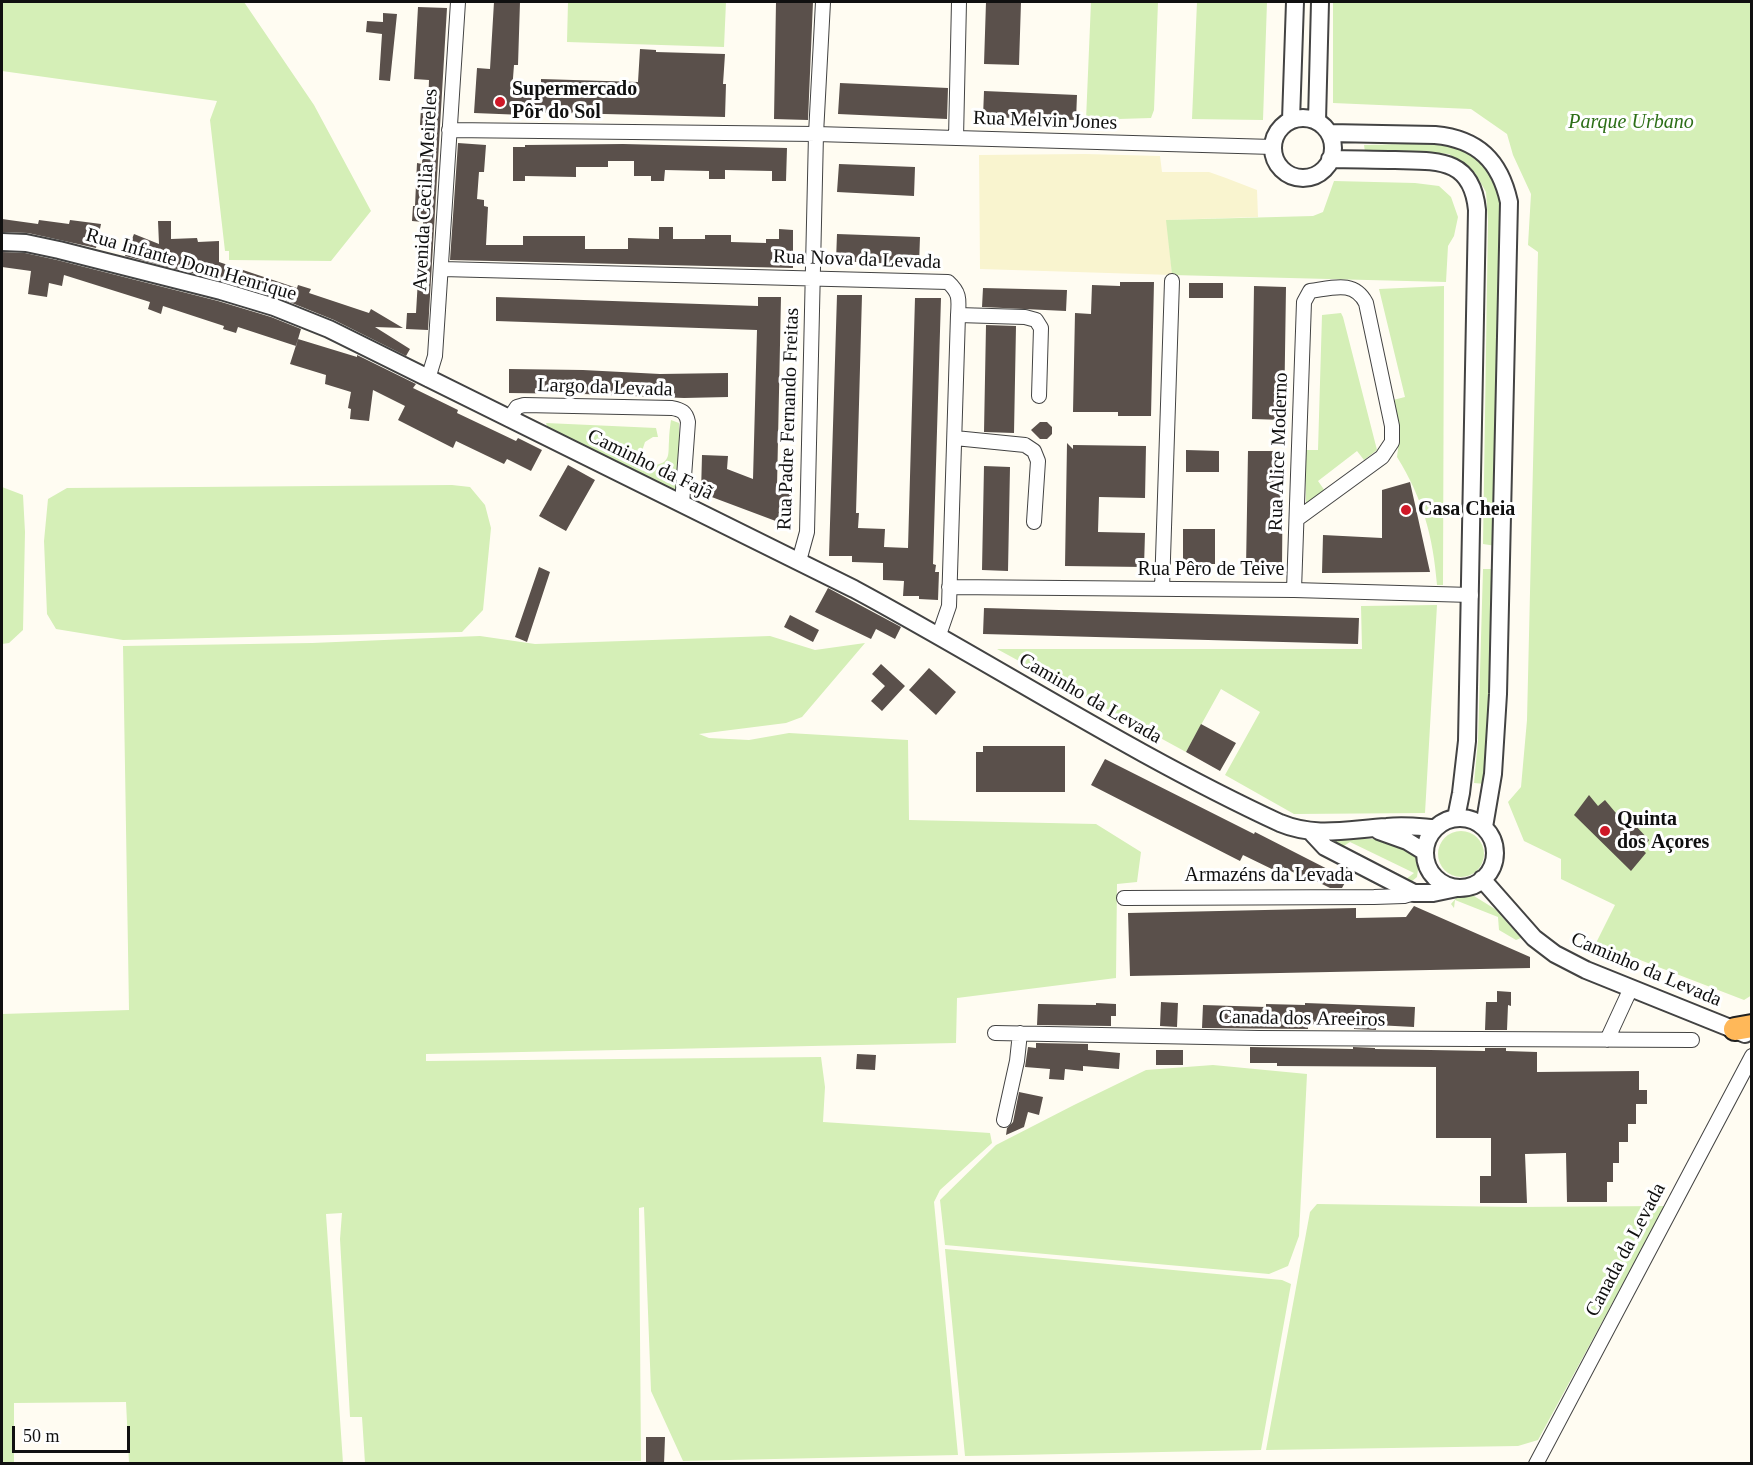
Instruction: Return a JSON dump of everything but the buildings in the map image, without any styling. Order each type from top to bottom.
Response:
[{"type":"street","name":"Avenida Cecilia Meireles","points":[[428,379],[435,356],[442,269],[458,2]]},
{"type":"street","name":"Rua Padre Fernando Freitas","points":[[800,561],[807,532],[816,134],[823,2]]},
{"type":"street","points":[[956,138],[959,2]]},
{"type":"street","points":[[1291,120],[1295,2]]},
{"type":"street","points":[[1317,121],[1320,2]]},
{"type":"street","points":[[1304,118],[1317,121],[1329,133],[1333,146],[1330,159],[1319,173],[1301,178],[1284,171],[1278,164],[1273,147],[1276,134],[1291,120],[1304,118]]},
{"type":"street","name":"Rua Melvin Jones","points":[[449,130],[816,134],[1273,147]]},
{"type":"street","points":[[1329,133],[1451,136],[1467,142],[1482,152],[1495,166],[1505,184],[1509,202],[1498,694],[1493,774],[1484,827]]},
{"type":"street","points":[[1330,159],[1437,161],[1456,168],[1470,182],[1476,195],[1478,210],[1467,741],[1463,785],[1456,818]]},
{"type":"street","name":"Rua Infante Dom Henrique","points":[[2,242],[26,243],[84,256],[274,307],[328,329],[428,379]]},
{"type":"street","name":"Rua Nova da Levada","points":[[442,269],[948,282],[956,290],[959,299],[949,606],[939,635]]},
{"type":"street","points":[[1162,589],[1172,281]]},
{"type":"street","name":"Rua Alice Moderno","points":[[1294,590],[1304,302],[1310,291],[1349,287],[1361,293],[1366,303],[1392,426],[1392,442],[1382,457],[1297,519]]},
{"type":"street","points":[[958,315],[1025,317],[1036,320],[1041,328],[1039,396]]},
{"type":"street","name":"Caminho da Fajã","points":[[428,379],[854,589]]},
{"type":"street","name":"Largo da Levada","points":[[509,419],[517,407],[524,405],[682,410],[688,422],[682,504]]},
{"type":"street","points":[[954,438],[1025,445],[1034,451],[1038,461],[1034,522]]},
{"type":"street","name":"Rua Pêro de Teive","points":[[950,587],[1294,590],[1471,595]]},
{"type":"street","name":"Caminho da Levada","points":[[854,589],[939,635],[1144,755],[1258,813],[1295,829],[1311,832],[1389,826],[1434,828]]},
{"type":"street","points":[[1456,818],[1467,818],[1484,827],[1494,844],[1495,854],[1493,864],[1482,879],[1473,885],[1461,888],[1450,886],[1432,874],[1426,864],[1425,852],[1427,839],[1434,828],[1456,818]]},
{"type":"street","name":"Caminho da Levada","points":[[1367,828],[1407,841],[1425,852]]},
{"type":"street","name":"Caminho da Levada","points":[[1311,832],[1325,847],[1414,893]]},
{"type":"street","points":[[1414,893],[1432,874]]},
{"type":"street","name":"Caminho da Levada","points":[[1482,879],[1544,946],[1586,970],[1746,1031]]},
{"type":"street","name":"Armazéns da Levada","points":[[1124,898],[1374,897],[1404,896],[1461,888]]},
{"type":"street","points":[[1607,1040],[1631,987]]},
{"type":"street","name":"Canada dos Areeiros","points":[[996,1033],[1259,1038],[1692,1040]]},
{"type":"street","points":[[1004,1120],[1017,1061],[1020,1033]]},
{"type":"street","name":"Canada da Levada","points":[[1536,1464],[1752,1056]]},
{"type":"shaded area","points":[[979,155],[1160,156],[1162,172],[1209,172],[1226,178],[1257,190],[1258,217],[1167,220],[1172,275],[980,269]]},
{"type":"green space","points":[[2,2],[244,2],[314,105],[371,211],[331,261],[229,260],[229,251],[225,251],[210,120],[217,101],[2,71]]},
{"type":"green space","points":[[568,2],[726,2],[724,47],[567,42]]},
{"type":"green space","points":[[1091,2],[1158,2],[1154,110],[1151,118],[1086,120]]},
{"type":"green space","points":[[1197,2],[1267,2],[1263,120],[1192,119]]},
{"type":"green space","name":"Parque Urbano","points":[[1333,2],[1751,2],[1752,995],[1744,1000],[1596,943],[1615,905],[1561,879],[1561,859],[1524,841],[1508,802],[1521,787],[1527,720],[1538,252],[1528,245],[1531,194],[1513,155],[1507,134],[1471,109],[1333,103]]},
{"type":"green space","points":[[1417,144],[1457,148],[1473,155],[1484,164],[1496,182],[1501,195],[1496,546],[1483,544],[1488,221],[1486,192],[1475,173],[1449,154],[1414,151],[1365,152],[1364,145]]},
{"type":"green space","points":[[1334,181],[1415,183],[1439,186],[1451,197],[1458,217],[1454,236],[1448,246],[1446,282],[1172,275],[1166,220],[1313,216],[1323,212]]},
{"type":"green space","points":[[1444,286],[1443,585],[1437,585],[1433,550],[1425,518],[1414,488],[1397,457],[1400,432],[1393,400],[1405,397],[1379,289]]},
{"type":"green space","points":[[1341,313],[1377,450],[1364,460],[1357,451],[1318,481],[1325,491],[1310,503],[1306,502],[1305,450],[1318,450],[1322,315]]},
{"type":"green space","points":[[671,420],[679,423],[678,490],[548,429],[546,423],[656,428],[658,437],[645,442],[642,451],[646,461],[656,465],[664,462],[668,456]]},
{"type":"green space","points":[[452,485],[470,487],[485,505],[491,528],[483,610],[462,632],[123,640],[56,629],[47,614],[44,541],[48,499],[67,488]]},
{"type":"green space","points":[[2,487],[23,495],[25,532],[23,630],[9,643],[2,644]]},
{"type":"green space","points":[[1483,569],[1494,569],[1489,740],[1485,784],[1474,783],[1478,741]]},
{"type":"green space","points":[[1437,605],[1425,813],[1294,814],[1225,775],[1260,712],[1221,689],[1186,752],[997,649],[1362,649],[1361,606]]},
{"type":"green space","points":[[480,636],[535,644],[770,636],[815,650],[865,643],[802,717],[786,723],[699,734],[709,738],[749,740],[789,733],[908,740],[909,820],[1096,824],[1141,852],[1137,882],[1117,884],[1116,978],[957,998],[956,1043],[426,1054],[426,1061],[821,1057],[825,1087],[823,1122],[990,1133],[992,1143],[940,1190],[934,1202],[958,1455],[683,1461],[651,1391],[644,1207],[639,1208],[641,1461],[365,1463],[362,1417],[350,1417],[340,1239],[342,1213],[326,1214],[343,1463],[129,1463],[126,1402],[14,1403],[14,1463],[2,1463],[2,1014],[129,1010],[123,646],[312,643]]},
{"type":"green space","points":[[1461,831],[1477,838],[1484,854],[1477,870],[1461,877],[1445,870],[1438,854],[1445,838]]},
{"type":"green space","points":[[1342,839],[1385,839],[1408,848],[1419,862],[1417,877],[1411,882],[1405,880],[1414,873],[1350,842],[1339,849],[1327,842]]},
{"type":"green space","points":[[1474,896],[1495,909],[1521,938],[1516,940],[1499,930],[1498,917],[1455,900],[1454,908],[1451,904],[1457,897]]},
{"type":"green space","points":[[1213,1065],[1307,1074],[1299,1236],[1288,1266],[1269,1274],[945,1245],[940,1200],[996,1145],[1146,1070]]},
{"type":"green space","points":[[1317,1204],[1517,1207],[1665,1206],[1538,1440],[1518,1446],[1266,1450],[1310,1212]]},
{"type":"green space","points":[[945,1249],[1282,1280],[1291,1284],[1261,1450],[965,1456]]},
{"type":"place","name":"Supermercado Pôr do Sol","points":[[500,102]]},
{"type":"place","name":"Casa Cheia","points":[[1406,510]]},
{"type":"place","name":"Quinta dos Açores","points":[[1605,831]]}]
